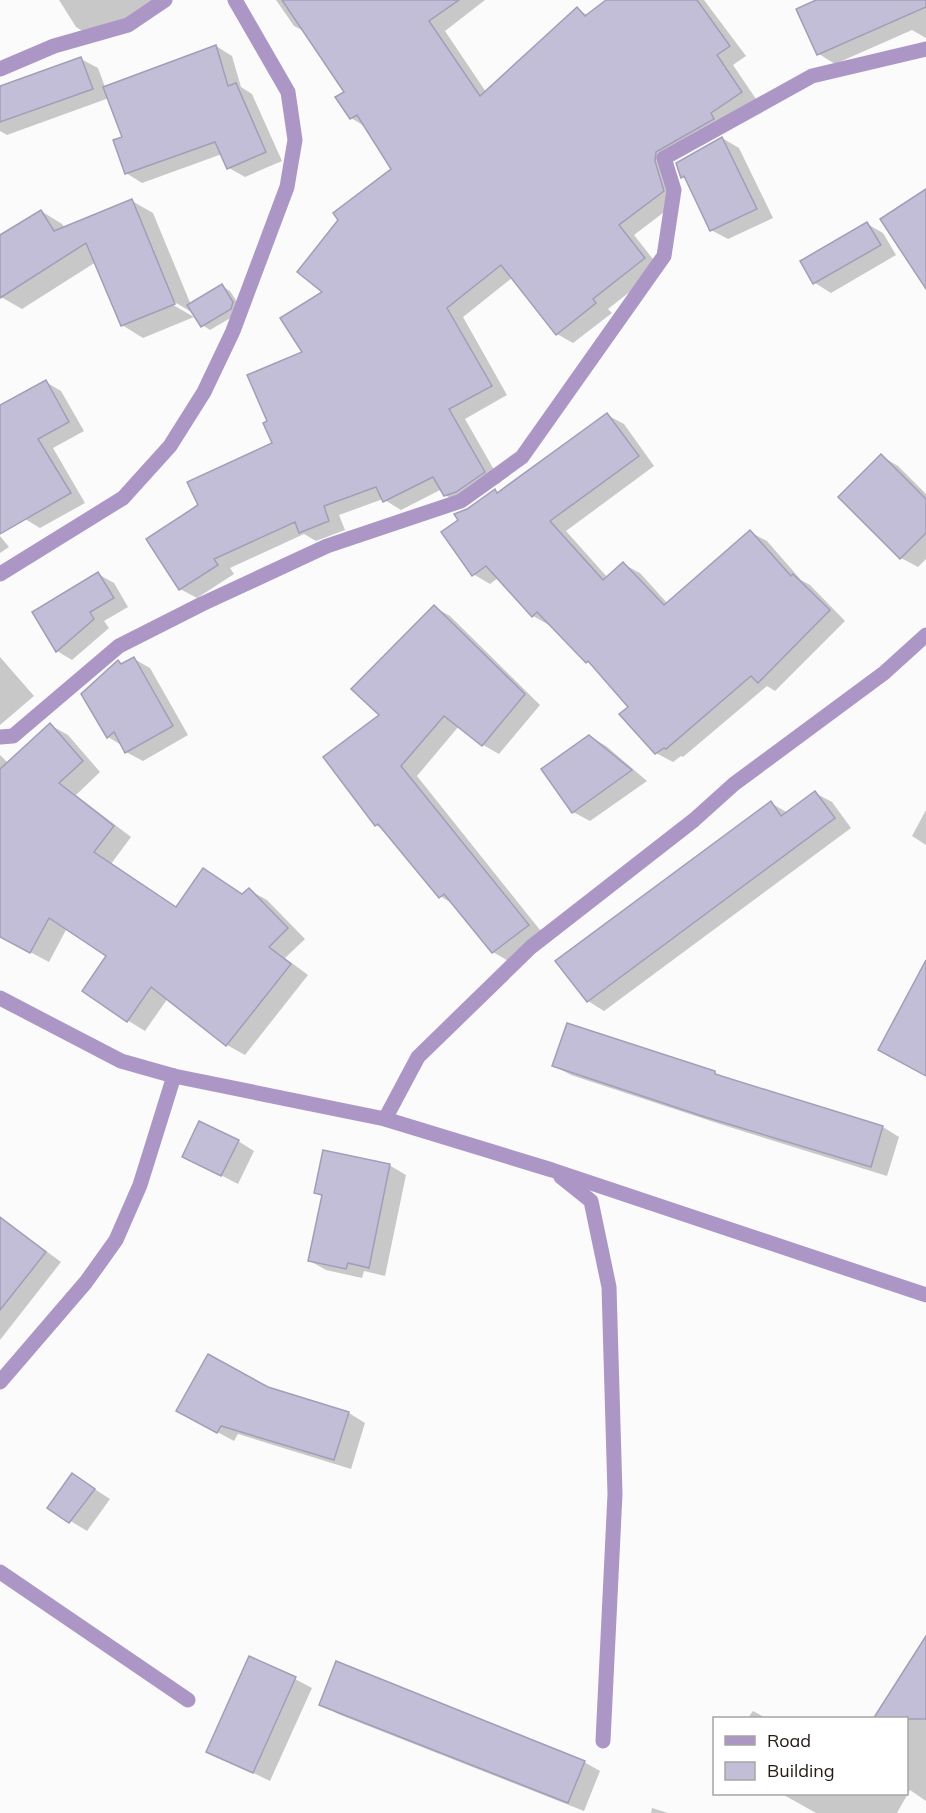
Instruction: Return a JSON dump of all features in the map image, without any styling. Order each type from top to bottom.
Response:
[{"type":"street","points":[[0,69],[54,46],[128,25],[165,0]]},
{"type":"street","points":[[0,574],[123,498],[170,446],[204,392],[233,331],[287,186],[295,140],[288,92],[235,0]]},
{"type":"street","points":[[0,737],[13,736],[119,646],[202,604],[327,546],[461,501],[522,457],[664,256],[674,190],[664,158],[812,76],[926,49]]},
{"type":"street","points":[[384,1119],[418,1057],[531,947],[694,820],[734,784],[884,673],[926,635]]},
{"type":"street","points":[[0,998],[121,1061],[174,1076],[384,1119],[552,1170],[926,1295]]},
{"type":"street","points":[[0,1382],[86,1282],[116,1240],[140,1185],[174,1076]]},
{"type":"street","points":[[552,1170],[591,1201],[609,1287],[615,1494],[603,1741]]},
{"type":"street","points":[[0,1572],[188,1700]]},
{"type":"building","points":[[282,0],[459,0],[429,21],[480,96],[577,7],[585,16],[606,0],[697,0],[730,46],[717,55],[742,92],[711,113],[714,119],[656,152],[655,161],[664,191],[619,225],[645,258],[593,299],[596,303],[556,335],[501,265],[447,308],[492,386],[449,409],[485,472],[456,492],[444,496],[433,477],[383,502],[376,487],[324,506],[329,521],[299,533],[295,522],[214,559],[218,565],[179,590],[146,539],[198,505],[187,482],[272,443],[263,423],[267,421],[247,375],[302,352],[280,318],[322,292],[297,272],[338,220],[333,213],[391,169],[357,115],[350,119],[335,97],[344,92]]},
{"type":"building","points":[[816,0],[926,0],[926,7],[817,55],[796,9]]},
{"type":"building","points":[[216,45],[228,86],[236,83],[266,152],[227,169],[215,142],[125,174],[113,140],[122,137],[103,87]]},
{"type":"building","points":[[81,57],[93,89],[0,122],[0,86]]},
{"type":"building","points":[[722,137],[757,209],[710,231],[684,176],[681,178],[676,163]]},
{"type":"building","points":[[926,189],[926,289],[880,219]]},
{"type":"building","points":[[132,199],[175,304],[121,326],[86,243],[0,298],[0,235],[41,210],[54,231]]},
{"type":"building","points":[[867,222],[881,245],[813,284],[800,261]]},
{"type":"building","points":[[222,284],[233,302],[231,309],[201,327],[187,305]]},
{"type":"building","points":[[46,380],[69,422],[38,439],[71,493],[0,534],[0,405]]},
{"type":"building","points":[[607,413],[639,456],[550,521],[603,580],[623,562],[664,605],[750,530],[791,576],[793,574],[830,610],[758,683],[751,676],[666,749],[655,754],[619,714],[628,707],[588,661],[586,663],[537,612],[532,617],[486,566],[472,576],[441,532],[458,520],[454,514],[467,509],[495,489],[497,493]]},
{"type":"building","points":[[881,454],[926,499],[926,533],[900,559],[838,497]]},
{"type":"building","points":[[98,572],[114,598],[90,612],[94,619],[56,652],[32,612]]},
{"type":"building","points":[[434,605],[525,694],[482,746],[444,716],[401,766],[529,925],[492,953],[444,894],[439,898],[378,824],[375,826],[323,757],[379,715],[351,689]]},
{"type":"building","points":[[134,657],[173,726],[125,753],[114,732],[107,738],[81,694],[118,660],[121,664]]},
{"type":"building","points":[[50,723],[83,761],[59,783],[114,826],[94,852],[176,907],[203,868],[242,894],[249,888],[288,928],[269,947],[291,964],[226,1046],[151,987],[127,1022],[82,991],[106,956],[49,918],[30,953],[0,937],[0,769]]},
{"type":"building","points":[[589,735],[632,770],[572,813],[541,769]]},
{"type":"building","points":[[815,791],[835,818],[587,1002],[555,961],[771,801],[781,816]]},
{"type":"building","points":[[926,960],[926,1076],[878,1050]]},
{"type":"building","points":[[567,1023],[715,1071],[715,1074],[883,1126],[871,1167],[705,1117],[552,1066]]},
{"type":"building","points":[[199,1121],[239,1140],[221,1176],[182,1157]]},
{"type":"building","points":[[323,1150],[390,1164],[369,1268],[348,1263],[346,1269],[308,1261],[322,1195],[314,1193]]},
{"type":"building","points":[[0,1217],[46,1252],[0,1310]]},
{"type":"building","points":[[208,1354],[268,1387],[349,1412],[334,1460],[221,1426],[217,1433],[176,1411]]},
{"type":"building","points":[[72,1473],[95,1489],[69,1523],[47,1508]]},
{"type":"building","points":[[926,1636],[926,1719],[874,1717]]},
{"type":"building","points":[[249,1656],[296,1677],[253,1773],[206,1752]]},
{"type":"building","points":[[336,1661],[585,1761],[568,1803],[319,1705]]}]
